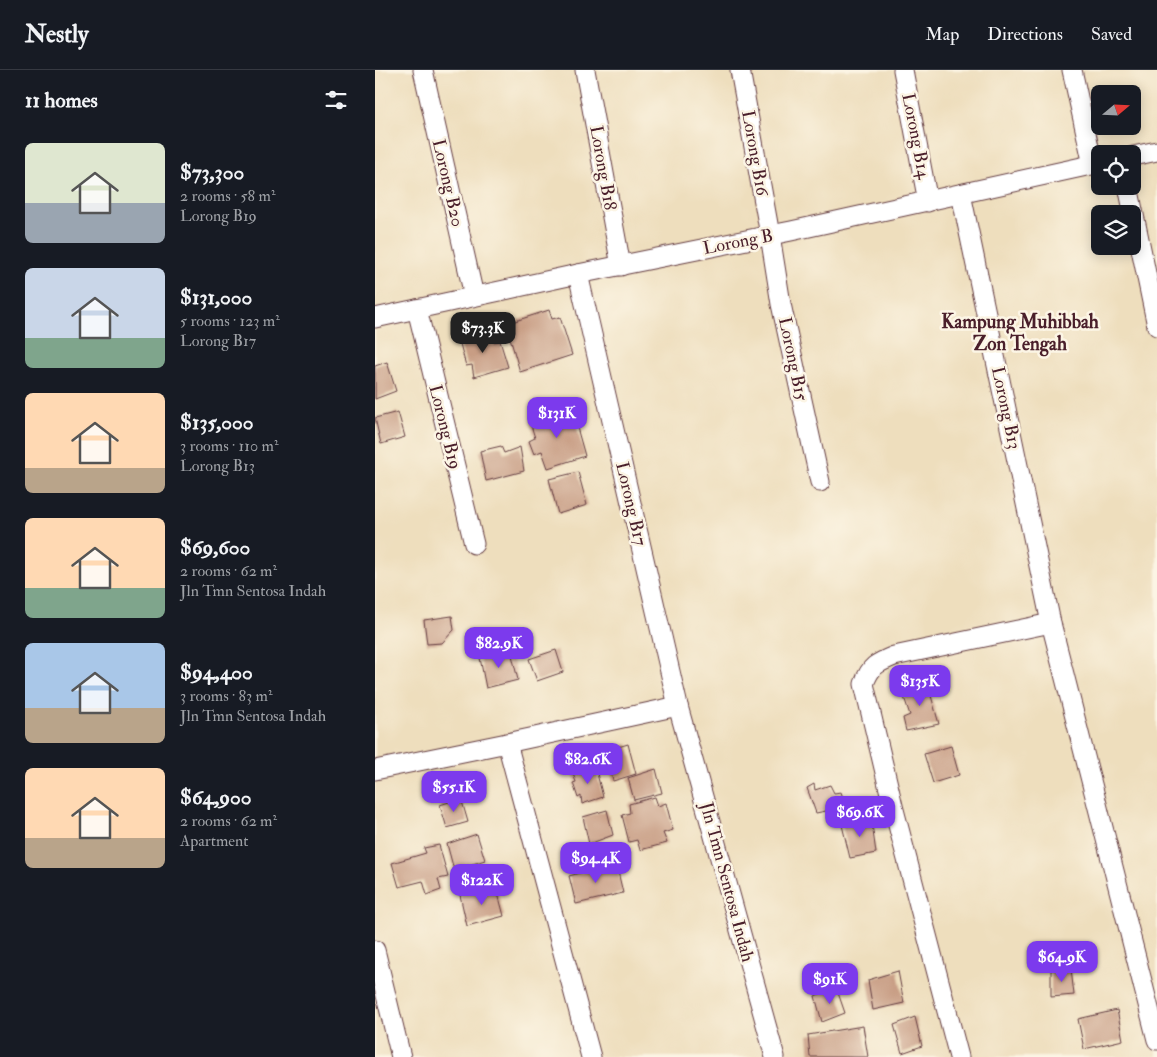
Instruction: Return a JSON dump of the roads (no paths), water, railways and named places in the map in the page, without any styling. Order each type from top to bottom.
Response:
[{"type":"street","name":"Lorong B20","points":[[423,70],[474,296]]},
{"type":"street","name":"Lorong B18","points":[[585,70],[621,266]]},
{"type":"street","name":"Lorong B16","points":[[740,70],[771,235]]},
{"type":"street","name":"Lorong B14","points":[[903,70],[928,202]]},
{"type":"street","points":[[1072,70],[1091,145]]},
{"type":"street","points":[[1141,154],[1157,151]]},
{"type":"street","name":"Lorong B","points":[[375,318],[928,202],[1091,165]]},
{"type":"street","name":"Lorong B13","points":[[961,194],[1051,623],[1157,1040]]},
{"type":"street","points":[[1130,195],[1157,326]]},
{"type":"street","name":"Lorong B15","points":[[771,235],[781,304],[820,482]]},
{"type":"street","name":"Lorong B17","points":[[578,274],[678,706]]},
{"type":"street","name":"Lorong B19","points":[[417,309],[473,544]]},
{"type":"street","points":[[959,1057],[864,684],[871,668],[879,662],[894,656],[1051,623]]},
{"type":"street","points":[[375,770],[507,744],[678,706]]},
{"type":"street","name":"Jln Tmn Sentosa Indah","points":[[678,706],[775,1057]]},
{"type":"street","points":[[507,744],[591,1057]]},
{"type":"street","points":[[375,950],[401,1057]]},
{"type":"district","name":"Kampung Muhibbah Zon Tengah","points":[[1020,333]]}]
